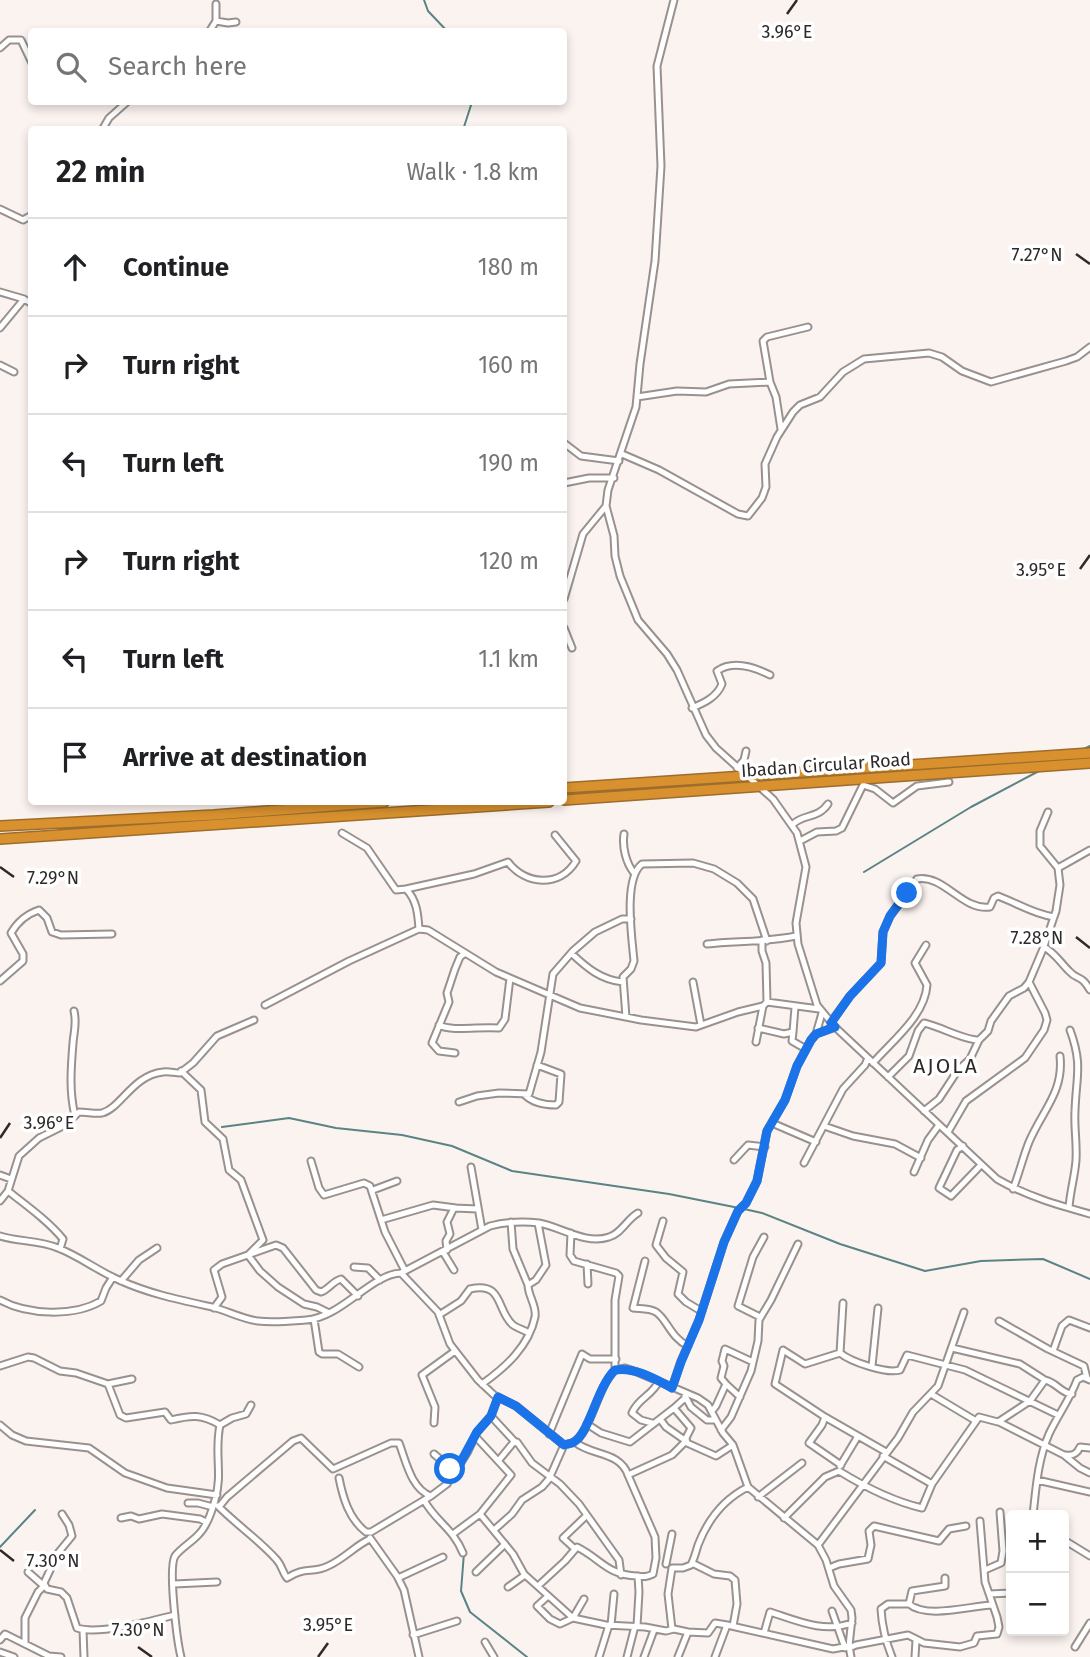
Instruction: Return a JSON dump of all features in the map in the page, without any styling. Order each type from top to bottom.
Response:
[{"type":"highway","name":"Ibadan Circular Road","points":[[567,788],[1090,753]]},
{"type":"highway","name":"Ibadan Circular Road","points":[[567,800],[1090,763]]},
{"type":"highway","points":[[0,826],[345,805]]},
{"type":"highway","points":[[0,839],[504,805]]},
{"type":"street","points":[[674,0],[657,66],[661,166],[655,261],[637,397],[633,421],[608,490],[606,506],[614,536],[615,556],[627,598],[638,620],[672,662],[706,735],[737,768],[773,799],[800,841],[806,867],[796,936],[821,1011],[963,1146],[980,1166],[1013,1189],[1090,1214]]},
{"type":"street","points":[[211,28],[216,20],[216,4]]},
{"type":"street","points":[[216,20],[236,22]]},
{"type":"street","points":[[0,48],[9,40],[21,40],[28,55]]},
{"type":"street","points":[[103,126],[122,105]]},
{"type":"street","points":[[0,209],[23,220],[28,217]]},
{"type":"street","points":[[0,292],[28,302]]},
{"type":"street","points":[[0,328],[24,299]]},
{"type":"street","points":[[781,429],[762,341],[767,337],[808,327]]},
{"type":"street","points":[[622,454],[659,470],[745,516],[750,514],[762,498],[766,487],[765,464],[781,429],[800,405],[820,397],[843,372],[864,359],[929,353],[942,357],[962,371],[991,382],[1077,358],[1090,347]]},
{"type":"street","points":[[0,365],[14,372]]},
{"type":"street","points":[[637,397],[677,391],[706,393],[729,384],[770,382]]},
{"type":"street","points":[[567,445],[581,456],[619,461]]},
{"type":"street","points":[[567,482],[589,478],[614,478]]},
{"type":"street","points":[[567,591],[583,534],[606,506]]},
{"type":"street","points":[[567,636],[572,648]]},
{"type":"street","points":[[692,708],[706,702],[719,690],[722,684],[717,671],[721,667],[748,666],[770,675]]},
{"type":"street","points":[[737,768],[744,760],[746,751]]},
{"type":"street","points":[[800,841],[817,832],[842,828],[863,785],[876,789],[892,803],[917,786],[949,782]]},
{"type":"street","points":[[792,825],[797,820],[821,814],[828,804]]},
{"type":"street","points":[[924,1111],[939,1098],[958,1070],[970,1059],[979,1040],[988,1031],[991,1021],[1009,996],[1029,982],[1044,947],[1054,917],[1060,885],[1058,868],[1040,846],[1040,831],[1048,812]]},
{"type":"street","points":[[342,833],[367,848],[396,890],[474,874],[508,862],[515,872],[524,877],[536,881],[550,881],[576,861],[555,835]]},
{"type":"street","points":[[624,834],[627,862],[634,873],[631,919],[634,961],[631,969],[623,976],[626,1017]]},
{"type":"street","points":[[1058,868],[1090,850]]},
{"type":"street","points":[[634,873],[642,864],[693,863],[714,869],[737,883],[753,899],[765,941],[762,951],[766,963],[765,1004],[757,1042]]},
{"type":"street","points":[[816,1034],[833,1025],[850,996],[881,963],[883,932],[890,916],[917,879],[928,879],[970,904],[986,908],[998,897],[1014,901],[1040,915],[1054,917]]},
{"type":"street","points":[[406,889],[412,895],[418,913],[419,929]]},
{"type":"street","points":[[0,981],[23,961],[23,954],[11,933],[15,925],[29,914],[39,911],[47,918],[52,932],[61,935],[112,934]]},
{"type":"street","points":[[525,1095],[529,1094],[541,1052],[552,974],[595,932],[622,919],[631,919]]},
{"type":"street","points":[[265,1004],[419,929],[428,930],[464,954],[510,978],[580,1007],[626,1017],[696,1027],[765,1004],[821,1011]]},
{"type":"street","points":[[707,944],[765,941],[796,936]]},
{"type":"street","points":[[804,1163],[843,1089],[865,1065],[908,1027],[924,1000],[927,985],[915,963],[926,945]]},
{"type":"street","points":[[1044,947],[1061,960],[1071,974],[1084,979],[1090,990]]},
{"type":"street","points":[[571,953],[593,972],[612,981],[623,982]]},
{"type":"street","points":[[455,1053],[439,1051],[432,1043],[449,1002],[447,993],[450,984],[460,957],[464,954]]},
{"type":"street","points":[[439,1025],[457,1029],[499,1028],[505,1019],[510,978]]},
{"type":"street","points":[[693,982],[701,1025]]},
{"type":"street","points":[[948,1132],[965,1101],[1025,1058],[1044,1030],[1047,1020],[1029,982]]},
{"type":"street","points":[[795,1007],[792,1041],[806,1049]]},
{"type":"street","points":[[74,1011],[78,1025],[73,1045],[70,1097],[75,1116]]},
{"type":"street","points":[[672,1388],[724,1242],[738,1211],[746,1203],[757,1181],[767,1131],[787,1096],[806,1049],[816,1034],[821,1011]]},
{"type":"street","points":[[0,1201],[8,1191],[19,1156],[39,1138],[65,1125],[79,1112],[102,1113],[112,1109],[129,1088],[139,1081],[163,1072],[181,1071],[193,1063],[217,1036],[254,1020]]},
{"type":"street","points":[[888,1077],[909,1056],[918,1031],[925,1023],[960,1034],[969,1040],[979,1040]]},
{"type":"street","points":[[758,1028],[784,1034],[793,1032]]},
{"type":"street","points":[[1069,1208],[1076,1162],[1074,1112],[1079,1074],[1078,1054],[1070,1030]]},
{"type":"street","points":[[1013,1189],[1032,1136],[1058,1089],[1060,1056]]},
{"type":"street","points":[[459,1102],[499,1093],[525,1095],[530,1099],[556,1105],[559,1102],[561,1074],[537,1065]]},
{"type":"street","points":[[181,1071],[201,1090],[205,1122],[223,1139],[229,1170],[241,1180],[256,1219],[263,1240],[248,1255]]},
{"type":"street","points":[[772,1123],[816,1142]]},
{"type":"street","points":[[914,1172],[928,1140],[939,1125]]},
{"type":"street","points":[[824,1126],[853,1136],[895,1144],[921,1158]]},
{"type":"street","points":[[734,1160],[748,1145],[765,1147]]},
{"type":"street","points":[[963,1146],[957,1150],[939,1188],[951,1196],[980,1166]]},
{"type":"street","points":[[311,1161],[319,1188],[324,1195],[364,1183],[370,1186],[385,1232],[403,1272],[439,1315],[445,1334],[455,1351],[482,1384],[498,1397],[516,1406],[564,1445]]},
{"type":"street","points":[[471,1167],[482,1230]]},
{"type":"street","points":[[0,1175],[11,1179]]},
{"type":"street","points":[[373,1190],[397,1181]]},
{"type":"street","points":[[8,1191],[34,1210],[57,1232],[63,1239],[60,1248]]},
{"type":"street","points":[[381,1220],[433,1205],[478,1209]]},
{"type":"street","points":[[454,1270],[445,1251],[450,1234],[447,1222],[456,1208]]},
{"type":"street","points":[[0,1236],[60,1248],[121,1281],[173,1300],[214,1308],[260,1322],[314,1319],[358,1296],[380,1280],[403,1272],[490,1226],[511,1222],[538,1223],[580,1237],[607,1238],[616,1234],[638,1213]]},
{"type":"street","points":[[663,1221],[656,1245],[682,1272],[678,1294],[701,1311]]},
{"type":"street","points":[[482,1384],[529,1339],[535,1317],[528,1285],[513,1250],[511,1222]]},
{"type":"street","points":[[528,1285],[536,1280],[546,1265],[538,1223]]},
{"type":"street","points":[[564,1445],[575,1442],[587,1424],[599,1392],[615,1370],[615,1300],[619,1276],[575,1261],[570,1255],[571,1233]]},
{"type":"street","points":[[760,1317],[738,1306],[752,1257],[764,1237]]},
{"type":"street","points":[[721,1430],[740,1397],[753,1362],[760,1317],[798,1244]]},
{"type":"street","points":[[214,1308],[222,1297],[214,1269],[276,1245],[283,1248],[316,1290],[321,1292],[341,1279],[358,1296]]},
{"type":"street","points":[[121,1281],[139,1260],[157,1248]]},
{"type":"street","points":[[248,1255],[260,1271],[278,1287],[304,1304],[328,1313]]},
{"type":"street","points":[[645,1261],[633,1308],[647,1309],[658,1314],[679,1340],[688,1346]]},
{"type":"street","points":[[587,1264],[588,1284]]},
{"type":"street","points":[[354,1267],[368,1268],[380,1280]]},
{"type":"street","points":[[0,1300],[13,1307],[38,1312],[81,1309],[102,1301],[113,1277]]},
{"type":"street","points":[[439,1315],[461,1301],[470,1289],[486,1289],[495,1293],[512,1324],[529,1333]]},
{"type":"street","points":[[840,1353],[842,1303]]},
{"type":"street","points":[[872,1366],[877,1308]]},
{"type":"street","points":[[818,1545],[898,1438],[913,1412],[938,1386],[964,1311]]},
{"type":"street","points":[[314,1319],[319,1352],[338,1354],[359,1367]]},
{"type":"street","points":[[1052,1351],[1062,1326],[1069,1320],[1090,1328]]},
{"type":"street","points":[[999,1321],[1084,1366],[1088,1379],[1077,1380],[1072,1394],[1058,1415],[1039,1464],[1034,1510]]},
{"type":"street","points":[[952,1348],[1020,1364],[1072,1394]]},
{"type":"street","points":[[740,1397],[721,1378],[726,1349],[753,1362]]},
{"type":"street","points":[[840,1353],[805,1364],[783,1350],[775,1384],[932,1483]]},
{"type":"street","points":[[434,1423],[435,1407],[422,1375],[455,1351]]},
{"type":"street","points":[[840,1353],[852,1362],[897,1371],[908,1354],[947,1364],[965,1370],[992,1385],[1003,1387],[1058,1415]]},
{"type":"street","points":[[549,1434],[582,1354],[590,1359],[616,1359]]},
{"type":"street","points":[[0,1366],[29,1357],[52,1365],[60,1371],[76,1373],[108,1384],[132,1379]]},
{"type":"street","points":[[615,1370],[629,1369],[659,1381],[685,1396],[703,1402],[712,1411],[721,1430],[733,1445],[748,1487],[818,1545],[834,1586],[851,1610],[848,1648]]},
{"type":"street","points":[[999,1422],[1030,1401],[1045,1380]]},
{"type":"street","points":[[652,1423],[641,1420],[632,1413],[639,1401],[648,1396],[659,1381]]},
{"type":"street","points":[[108,1384],[120,1415],[126,1418],[165,1412],[171,1420],[195,1415],[220,1425]]},
{"type":"street","points":[[712,1411],[716,1408],[726,1384]]},
{"type":"street","points":[[930,1394],[976,1421]]},
{"type":"street","points":[[587,1424],[601,1433],[630,1442],[674,1408],[685,1396]]},
{"type":"street","points":[[685,1396],[691,1407],[707,1420],[715,1420]]},
{"type":"street","points":[[188,1503],[216,1506],[275,1557],[287,1578],[302,1570],[327,1567],[447,1484],[475,1436],[491,1416],[498,1397]]},
{"type":"street","points":[[220,1425],[246,1414],[251,1405]]},
{"type":"street","points":[[628,1475],[672,1455],[686,1441],[691,1428],[674,1408]]},
{"type":"street","points":[[491,1416],[532,1463],[551,1476],[579,1504],[619,1560],[621,1575]]},
{"type":"street","points":[[837,1472],[889,1498],[921,1508],[927,1500],[932,1483],[981,1416],[1013,1427],[1040,1444],[1065,1455],[1090,1473]]},
{"type":"street","points":[[825,1417],[809,1443],[841,1465]]},
{"type":"street","points":[[660,1419],[666,1427],[686,1441],[716,1456],[733,1445]]},
{"type":"street","points":[[0,1425],[12,1435],[26,1441],[89,1448],[124,1473],[167,1488],[217,1495]]},
{"type":"street","points":[[216,1506],[220,1482],[216,1452],[220,1425]]},
{"type":"street","points":[[453,1534],[480,1514],[511,1475],[475,1436]]},
{"type":"street","points":[[784,1518],[825,1477],[837,1472],[858,1436]]},
{"type":"street","points":[[181,1657],[171,1569],[175,1557],[201,1533],[216,1506],[293,1441],[300,1438],[333,1469],[391,1443],[399,1443],[414,1479],[423,1492],[432,1496]]},
{"type":"street","points":[[499,1460],[515,1442]]},
{"type":"street","points":[[538,1586],[579,1547],[597,1562],[621,1575],[653,1574],[656,1560],[655,1537],[628,1475],[620,1462],[575,1442]]},
{"type":"street","points":[[494,1530],[551,1476],[564,1445]]},
{"type":"street","points":[[1065,1455],[1079,1452],[1080,1447],[1090,1448]]},
{"type":"street","points":[[434,1454],[455,1472]]},
{"type":"street","points":[[758,1497],[802,1463]]},
{"type":"street","points":[[339,1478],[341,1491],[356,1523],[371,1535],[398,1578],[407,1598],[419,1657]]},
{"type":"street","points":[[1037,1480],[1090,1492]]},
{"type":"street","points":[[656,1560],[683,1568],[692,1563],[705,1530],[719,1508],[732,1495],[748,1487]]},
{"type":"street","points":[[424,1500],[453,1534],[463,1553]]},
{"type":"street","points":[[984,1572],[985,1568],[1001,1563],[1003,1549],[1000,1512]]},
{"type":"street","points":[[25,1644],[25,1618],[44,1586],[58,1553],[72,1536],[62,1514]]},
{"type":"street","points":[[121,1518],[131,1516],[139,1519],[162,1514],[206,1522]]},
{"type":"street","points":[[480,1514],[505,1544],[525,1575],[573,1618],[654,1630],[708,1633],[715,1623],[833,1649],[908,1635],[924,1643],[971,1646],[977,1636],[998,1632],[997,1617],[984,1572],[980,1521]]},
{"type":"street","points":[[576,1549],[563,1538],[586,1516]]},
{"type":"street","points":[[829,1568],[868,1559],[871,1545],[869,1531],[874,1526],[939,1541],[949,1529],[966,1526]]},
{"type":"street","points":[[666,1564],[672,1534]]},
{"type":"street","points":[[1069,1543],[1090,1556]]},
{"type":"street","points":[[476,1572],[505,1544]]},
{"type":"street","points":[[398,1578],[443,1557]]},
{"type":"street","points":[[692,1563],[714,1574],[730,1576],[735,1580],[737,1604],[715,1657]]},
{"type":"street","points":[[672,1629],[668,1594],[670,1570],[674,1566]]},
{"type":"street","points":[[29,1572],[50,1591],[63,1593],[69,1602],[77,1628],[83,1630],[119,1627],[175,1615]]},
{"type":"street","points":[[508,1587],[525,1575]]},
{"type":"street","points":[[627,1657],[636,1626],[638,1576]]},
{"type":"street","points":[[909,1604],[912,1591],[945,1586],[945,1578]]},
{"type":"street","points":[[174,1584],[217,1581]]},
{"type":"street","points":[[989,1594],[1006,1593]]},
{"type":"street","points":[[599,1657],[610,1625],[614,1594]]},
{"type":"street","points":[[548,1596],[537,1605],[554,1622],[560,1623],[573,1618],[584,1599]]},
{"type":"street","points":[[892,1657],[884,1640],[881,1609],[888,1604],[909,1604],[915,1609],[925,1610],[992,1605]]},
{"type":"street","points":[[832,1611],[851,1657]]},
{"type":"street","points":[[764,1633],[770,1612],[807,1625],[837,1626],[852,1623]]},
{"type":"street","points":[[413,1635],[457,1621]]},
{"type":"street","points":[[1075,1647],[1090,1623]]},
{"type":"street","points":[[83,1630],[84,1657]]},
{"type":"street","points":[[644,1657],[654,1630]]},
{"type":"street","points":[[678,1657],[688,1632]]},
{"type":"street","points":[[0,1640],[5,1634],[49,1656],[61,1657]]},
{"type":"street","points":[[850,1639],[856,1645]]},
{"type":"street","points":[[915,1657],[916,1640]]},
{"type":"street","points":[[485,1642],[494,1657]]},
{"type":"street","points":[[0,1652],[14,1657]]},
{"type":"waterway","points":[[424,0],[428,11],[444,28]]},
{"type":"waterway","points":[[464,126],[471,105]]},
{"type":"waterway","points":[[1082,750],[1090,746]]},
{"type":"waterway","points":[[864,872],[971,807],[1039,771]]},
{"type":"waterway","points":[[222,1127],[289,1118],[336,1128],[402,1135],[452,1146],[512,1171],[669,1194],[739,1208]]},
{"type":"waterway","points":[[744,1209],[925,1271],[981,1261],[1043,1259],[1090,1279]]},
{"type":"waterway","points":[[0,1547],[35,1510]]},
{"type":"waterway","points":[[464,1553],[461,1591],[470,1612],[527,1657]]},
{"type":"district","name":"AJOLA","points":[[946,1066]]},
{"type":"route","points":[[450,1469],[455,1472],[477,1432],[491,1416],[498,1397],[534,1419],[540,1427],[564,1445],[575,1442],[587,1424],[603,1384],[615,1370],[625,1368],[672,1388],[699,1320],[724,1242],[738,1211],[752,1194],[757,1181],[767,1131],[785,1100],[800,1060],[816,1034],[835,1027],[831,1023],[850,996],[881,963],[883,932],[890,916],[907,893]]}]
